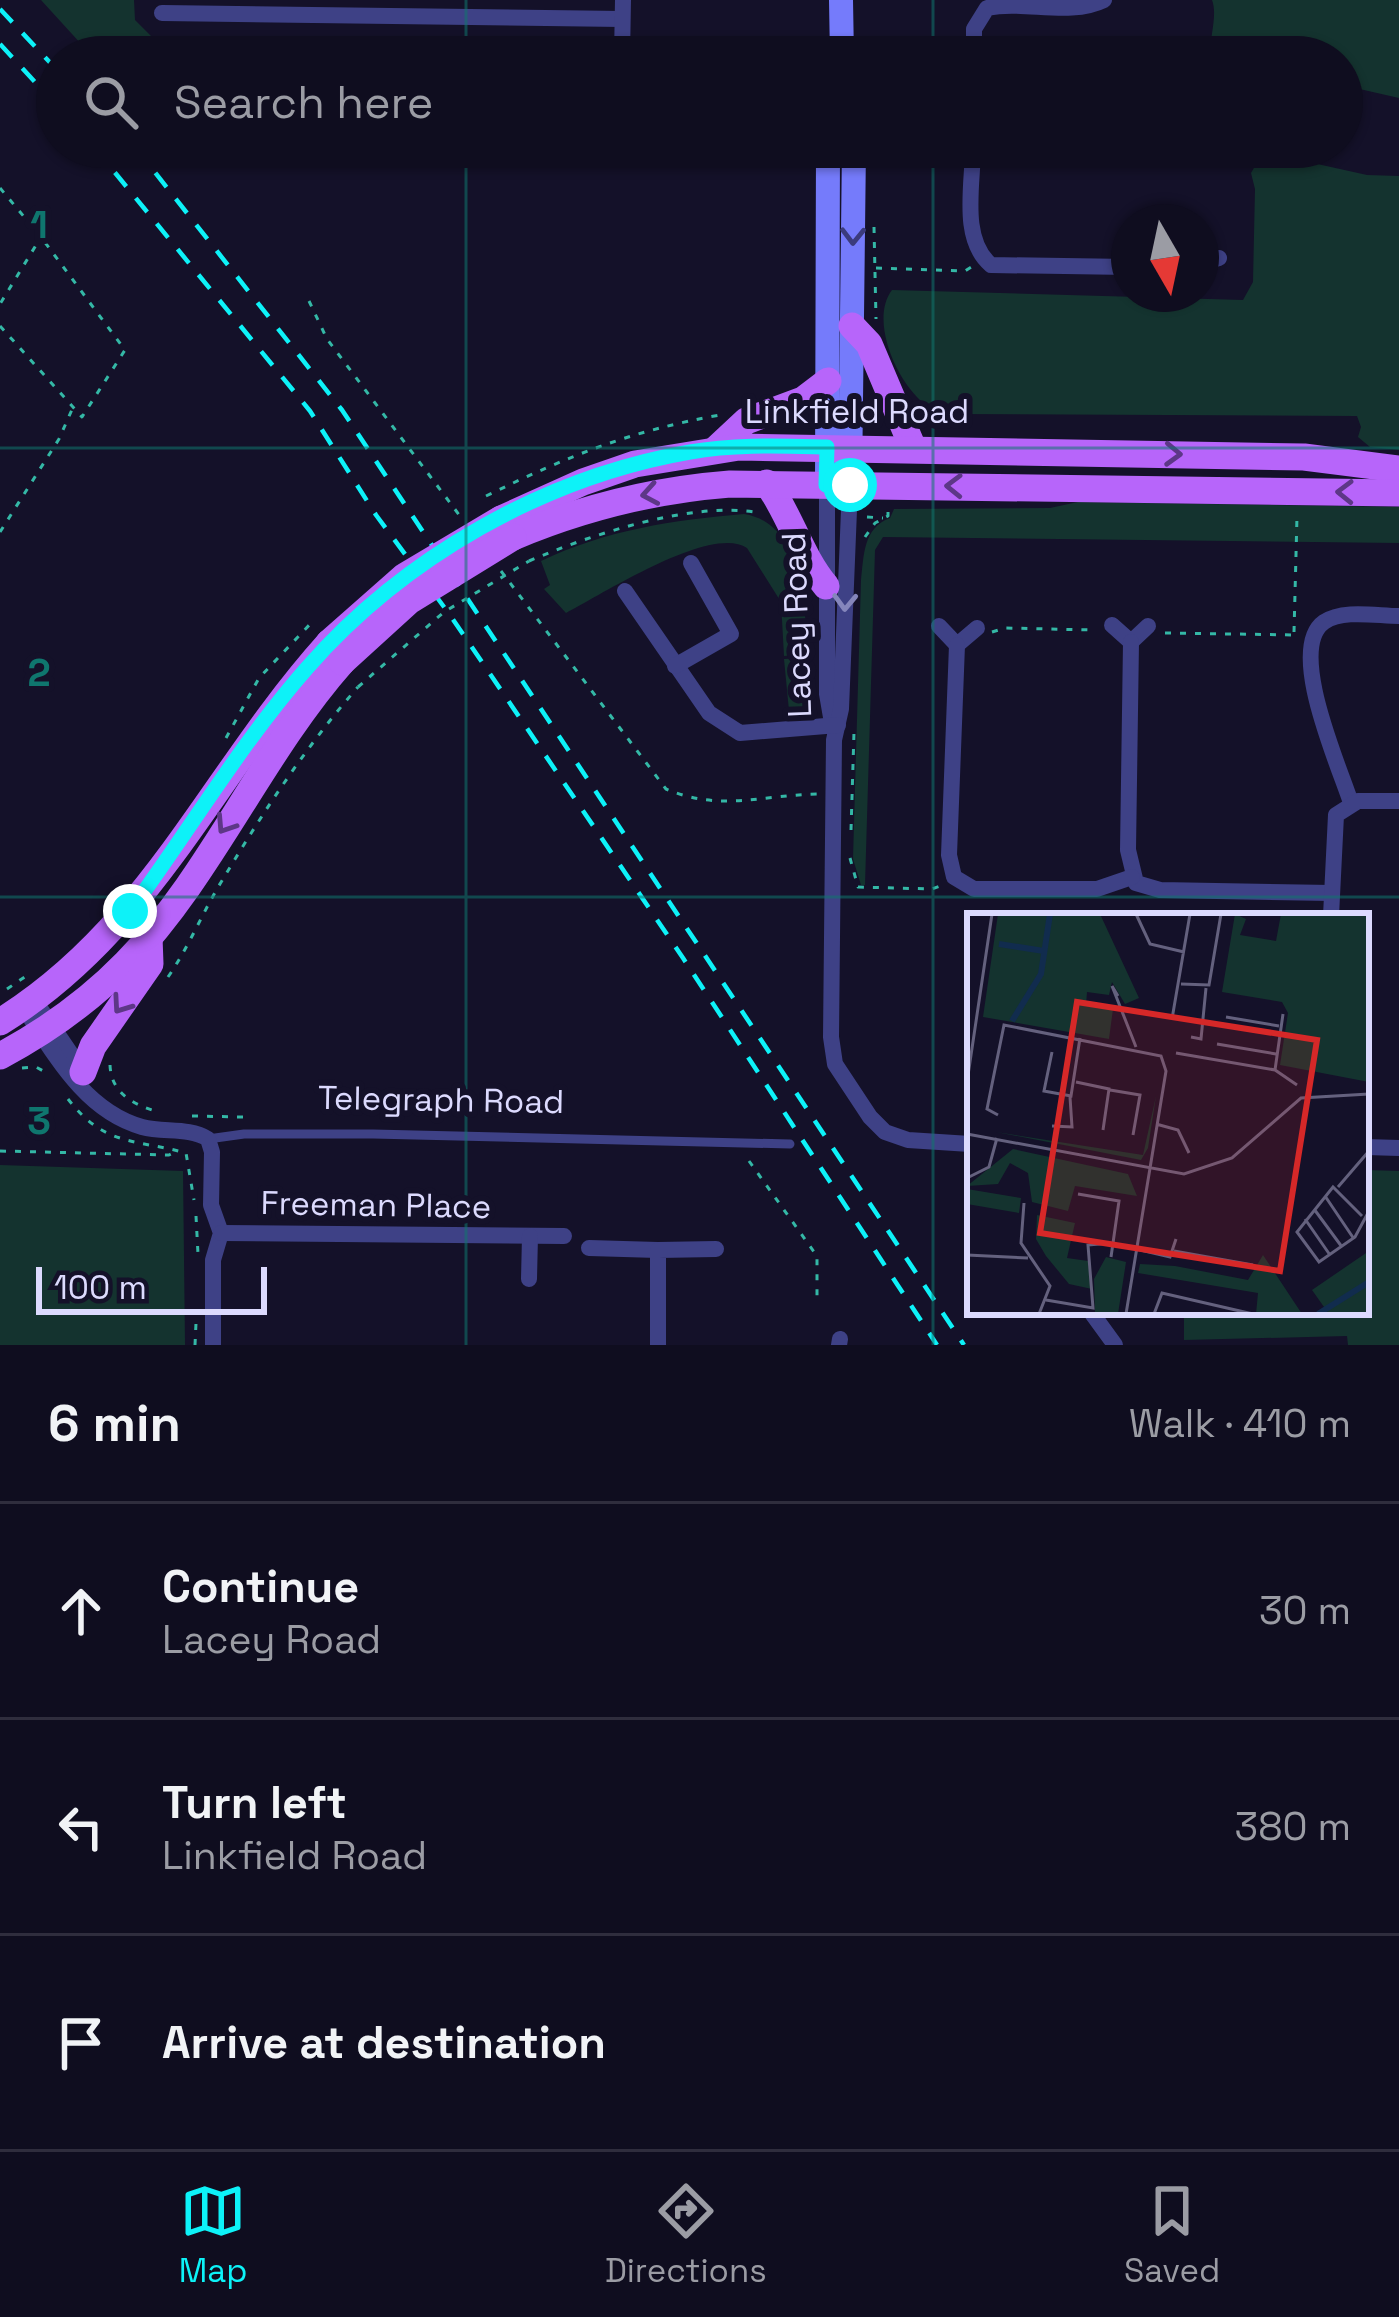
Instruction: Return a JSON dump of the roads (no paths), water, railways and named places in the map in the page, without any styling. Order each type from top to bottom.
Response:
[{"type":"main road","points":[[865,325],[913,448]]},
{"type":"main road","points":[[716,449],[746,421],[803,400],[828,380]]},
{"type":"main road","name":"Linkfield Road","points":[[15,1006],[91,953],[130,911],[280,700],[328,642],[409,601],[507,528],[617,470],[716,449],[840,447],[1304,457],[1399,469]]},
{"type":"main road","points":[[767,483],[790,518],[807,564],[826,586]]},
{"type":"main road","name":"Linkfield Road","points":[[507,528],[632,497],[693,487],[767,483],[1399,493]]},
{"type":"main road","name":"Linkfield Road","points":[[46,1030],[105,983],[148,937],[284,735],[328,642]]},
{"type":"main road","points":[[83,1072],[102,1031],[150,964],[148,937]]},
{"type":"main road","points":[[0,1056],[46,1030]]},
{"type":"street","points":[[841,0],[841,36]]},
{"type":"street","points":[[974,36],[985,4],[1089,7],[1104,0]]},
{"type":"street","points":[[162,13],[622,9]]},
{"type":"street","name":"Lacey Road","points":[[828,168],[828,380],[840,447]]},
{"type":"street","name":"Lacey Road","points":[[855,168],[865,325],[840,447],[838,485],[833,1056],[863,1108],[885,1132],[908,1140],[967,1144]]},
{"type":"street","points":[[974,168],[973,239],[985,260],[992,265],[1111,267]]},
{"type":"street","name":"Lacey Road","points":[[835,730],[827,694],[826,586],[838,485]]},
{"type":"street","points":[[675,665],[731,634],[691,563]]},
{"type":"street","points":[[626,591],[702,706],[740,733],[835,730]]},
{"type":"street","points":[[1351,803],[1318,707],[1303,638],[1331,618],[1399,616]]},
{"type":"street","points":[[1112,625],[1131,641]]},
{"type":"street","points":[[939,626],[957,645],[949,855],[954,877],[974,889],[1096,889],[1132,877]]},
{"type":"street","points":[[1148,626],[1131,641],[1128,850],[1132,877],[1142,887],[1160,890],[1332,893]]},
{"type":"street","points":[[957,645],[977,628]]},
{"type":"street","points":[[1331,913],[1334,820],[1340,810],[1351,803],[1399,801]]},
{"type":"street","name":"Telegraph Road","points":[[15,1006],[46,1030],[83,1072],[99,1103]]},
{"type":"street","name":"Telegraph Road","points":[[46,1030],[83,1094],[142,1127],[198,1133],[208,1139]]},
{"type":"street","points":[[208,1139],[212,1205],[221,1233],[213,1260],[213,1345]]},
{"type":"street","name":"Freeman Place","points":[[221,1233],[564,1236]]},
{"type":"street","name":"Freeman Place","points":[[530,1236],[530,1279]]},
{"type":"street","points":[[589,1248],[716,1249]]},
{"type":"street","points":[[658,1250],[658,1345]]},
{"type":"street","points":[[1093,1315],[1115,1345]]},
{"type":"lane","name":"Telegraph Road","points":[[208,1139],[244,1134],[373,1134],[790,1144]]},
{"type":"railway","points":[[0,9],[36,48]]},
{"type":"railway","points":[[0,44],[36,83]]},
{"type":"railway","points":[[111,168],[310,411],[376,515],[450,615],[683,958],[937,1345]]},
{"type":"railway","points":[[152,168],[342,410],[964,1345]]}]
